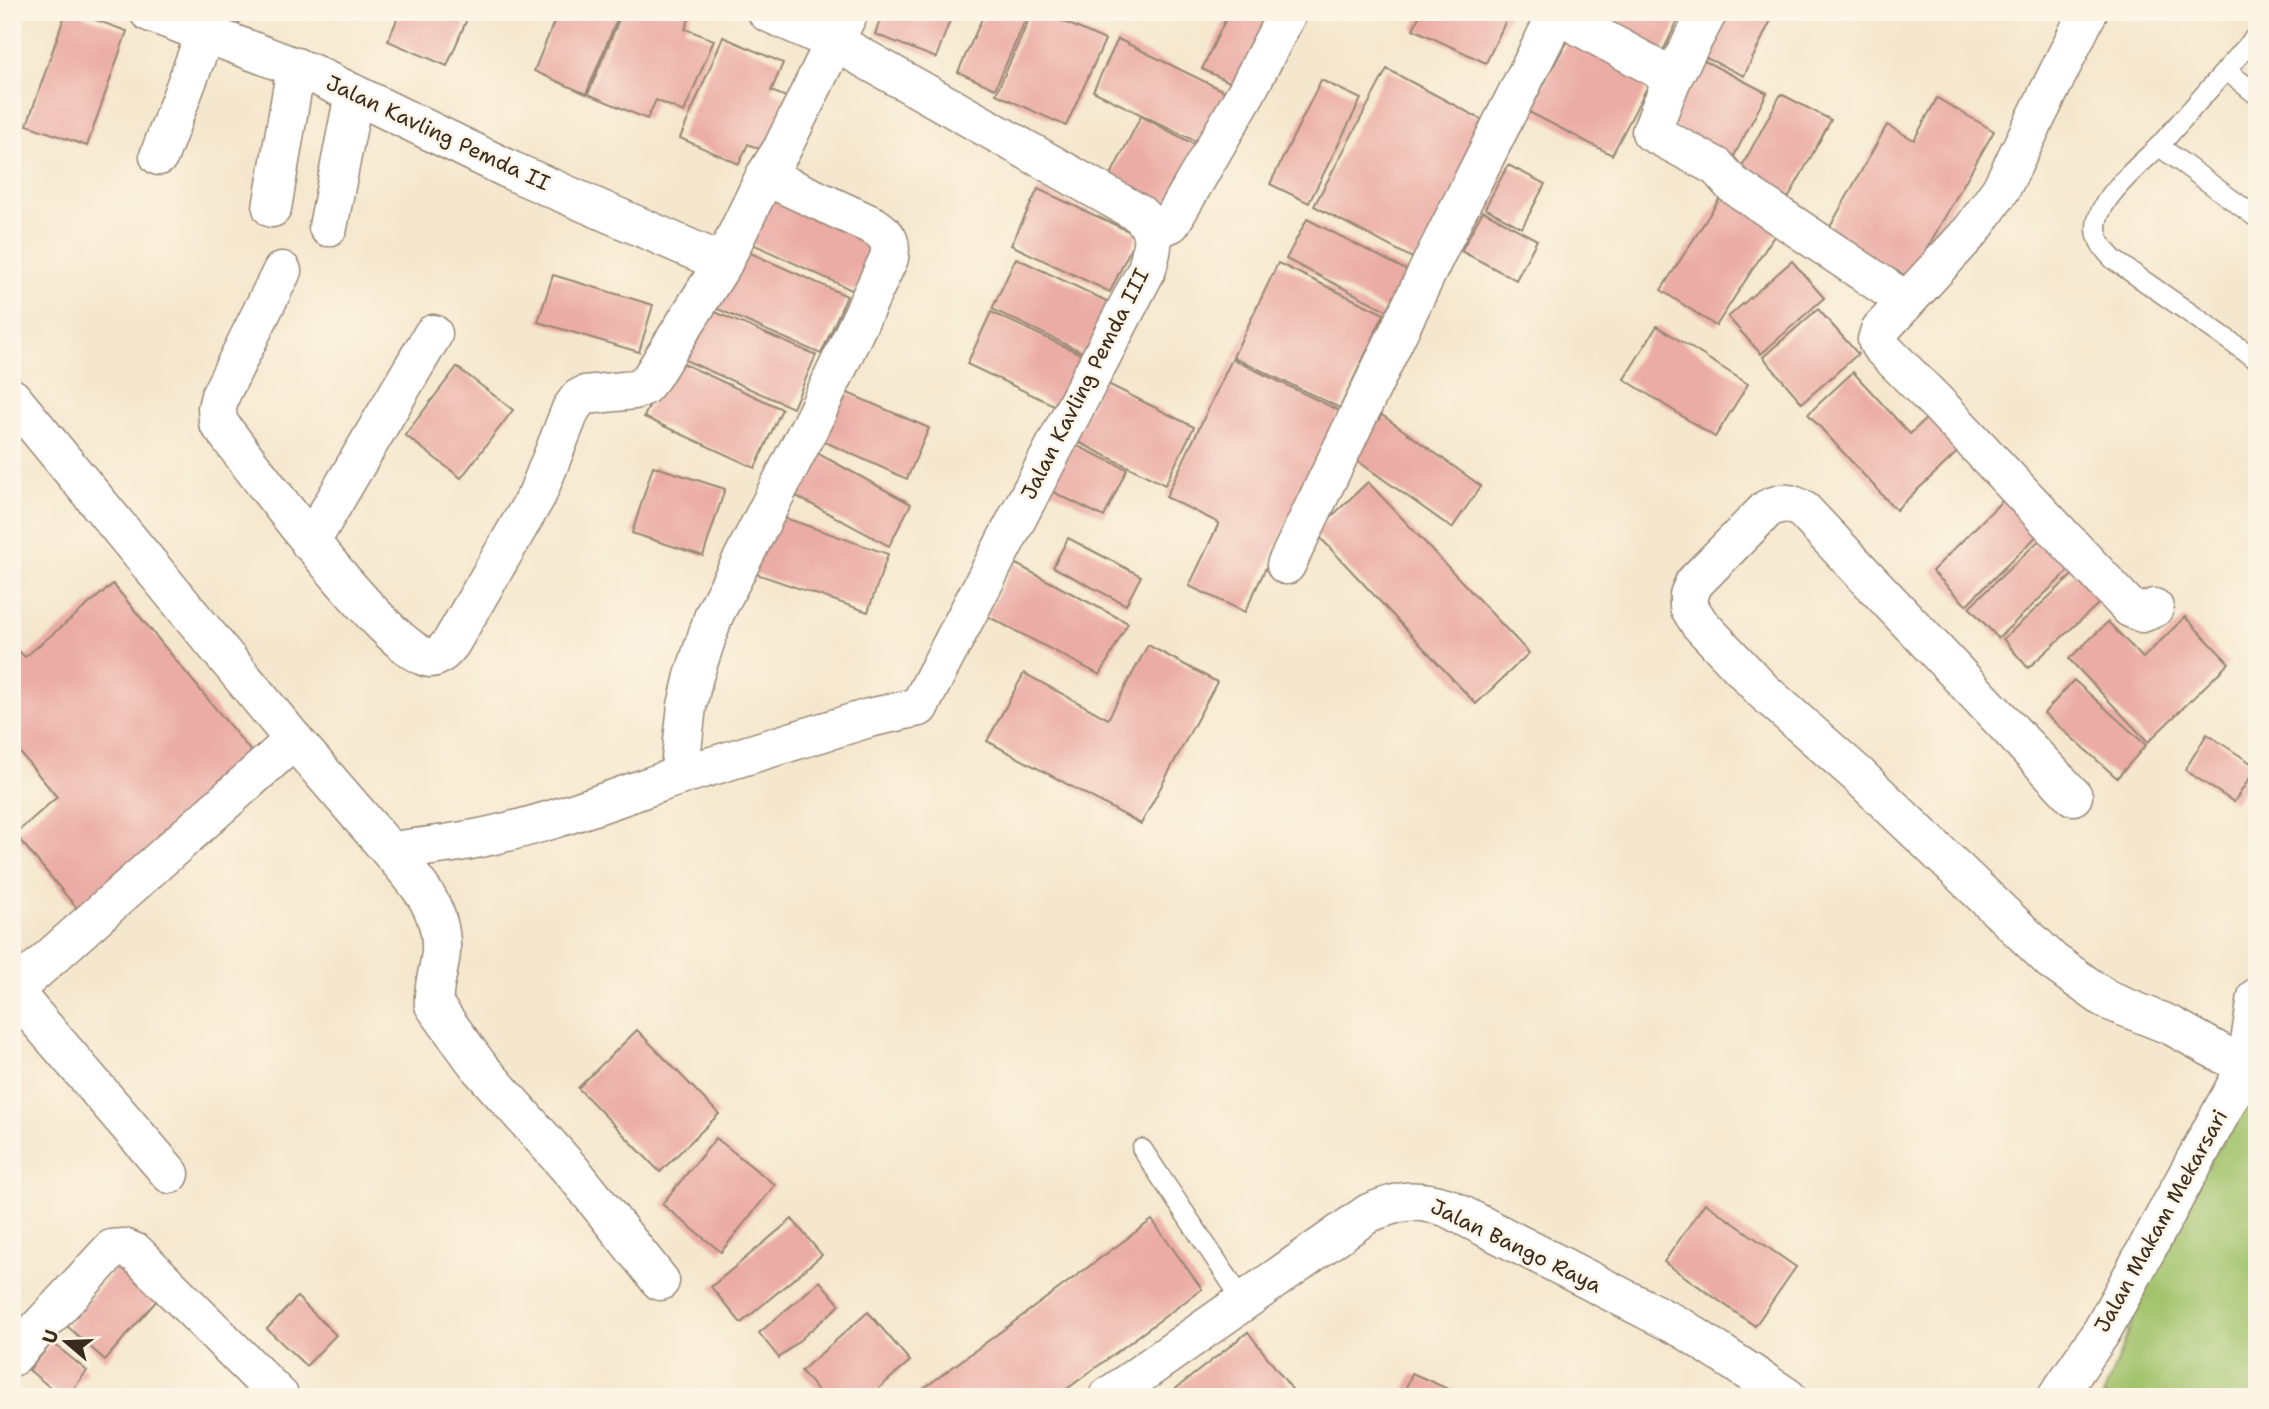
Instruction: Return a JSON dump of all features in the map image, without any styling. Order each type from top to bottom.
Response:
[{"type":"street","name":"Jalan Kavling Pemda II","points":[[149,12],[296,68],[512,171],[723,263]]},
{"type":"street","points":[[767,12],[842,27],[1138,213],[1149,222],[1152,231],[1171,222],[1247,91],[1288,12]]},
{"type":"street","points":[[1708,12],[1672,79],[1651,132],[1717,167],[1732,184],[1906,302]]},
{"type":"street","points":[[2088,12],[2001,189],[1972,230],[1880,330],[1877,340],[2130,608],[2142,613],[2154,608]]},
{"type":"street","points":[[1286,565],[1436,254],[1557,13],[1672,79]]},
{"type":"street","points":[[282,271],[220,396],[218,422],[310,543],[403,645],[429,658],[437,657],[451,643],[537,495],[571,409],[579,398],[585,395],[634,390],[644,386],[723,263],[842,27]]},
{"type":"street","points":[[159,156],[205,34]]},
{"type":"street","points":[[271,208],[296,68]]},
{"type":"street","points":[[328,227],[354,94]]},
{"type":"street","points":[[390,851],[470,840],[507,831],[571,814],[679,776],[691,686],[714,615],[816,414],[889,258],[892,245],[886,233],[874,226],[765,176]]},
{"type":"street","name":"Jalan Kavling Pemda III","points":[[679,776],[869,718],[919,707],[1147,269],[1152,251],[1152,231]]},
{"type":"street","points":[[310,543],[433,334]]},
{"type":"street","points":[[12,398],[294,740],[427,895],[436,914],[441,951],[434,1005],[480,1068],[577,1177],[660,1281]]},
{"type":"street","points":[[2073,796],[1804,511],[1793,503],[1781,502],[1766,509],[1693,583],[1689,594],[1689,607],[1699,623],[1763,691],[1857,774],[2052,961],[2107,1000],[2172,1026],[2251,1069]]},
{"type":"street","points":[[170,1174],[13,992],[294,740]]},
{"type":"street","name":"Jalan Makam Mekarsari","points":[[2057,1397],[2102,1331],[2251,1069],[2257,997]]},
{"type":"street","name":"Jalan Bango Raya","points":[[1108,1397],[1369,1213],[1395,1202],[1422,1200],[1446,1207],[1684,1329],[1787,1397]]},
{"type":"street","points":[[12,1357],[112,1249],[124,1248],[135,1253],[280,1397]]},
{"type":"lane","points":[[2257,35],[2106,200],[2098,218],[2096,232],[2103,249],[2114,260],[2257,360]]},
{"type":"lane","points":[[2226,70],[2257,94]]},
{"type":"lane","points":[[2158,146],[2257,218]]},
{"type":"lane","points":[[1142,1149],[1244,1302]]},
{"type":"green space","points":[[2257,1100],[2257,1397],[2103,1397],[2165,1238],[2241,1109]]},
{"type":"building","points":[[66,12],[127,31],[87,146],[27,125]]},
{"type":"building","points":[[173,12],[243,12],[235,35]]},
{"type":"building","points":[[400,12],[470,12],[447,66],[388,41]]},
{"type":"building","points":[[558,12],[620,12],[586,94],[534,71]]},
{"type":"building","points":[[622,12],[692,12],[685,29],[714,40],[684,112],[656,100],[647,119],[588,94]]},
{"type":"building","points":[[883,12],[953,12],[936,58],[875,34]]},
{"type":"building","points":[[985,12],[1029,12],[995,89],[958,72]]},
{"type":"building","points":[[1032,12],[1042,12],[1105,40],[1066,126],[996,94]]},
{"type":"building","points":[[1229,12],[1280,12],[1244,89],[1202,69]]},
{"type":"building","points":[[1421,12],[1510,12],[1486,63],[1413,29]]},
{"type":"building","points":[[1574,12],[1682,12],[1661,55]]},
{"type":"building","points":[[1716,12],[1775,12],[1744,76],[1696,53]]},
{"type":"building","points":[[1570,35],[1652,78],[1612,155],[1529,112]]},
{"type":"building","points":[[723,37],[783,63],[771,91],[794,100],[771,154],[748,144],[739,164],[680,138]]},
{"type":"building","points":[[1118,39],[1228,93],[1203,145],[1093,91]]},
{"type":"building","points":[[1697,57],[1767,93],[1733,158],[1663,121]]},
{"type":"building","points":[[1387,69],[1488,123],[1416,260],[1314,206]]},
{"type":"building","points":[[1321,80],[1361,99],[1309,203],[1270,184]]},
{"type":"building","points":[[1781,94],[1831,120],[1784,206],[1735,179]]},
{"type":"building","points":[[1937,98],[1994,131],[1910,278],[1827,232],[1887,125],[1914,140]]},
{"type":"building","points":[[1141,116],[1203,149],[1166,220],[1104,188]]},
{"type":"building","points":[[1508,165],[1545,184],[1522,228],[1485,208]]},
{"type":"building","points":[[766,186],[880,239],[856,292],[742,239]]},
{"type":"building","points":[[1038,189],[1137,235],[1110,292],[1011,245]]},
{"type":"building","points":[[1726,189],[1781,225],[1716,326],[1661,290]]},
{"type":"building","points":[[1483,211],[1537,240],[1516,280],[1461,251]]},
{"type":"building","points":[[1307,219],[1408,271],[1388,311],[1286,259]]},
{"type":"building","points":[[737,247],[847,296],[821,354],[711,306]]},
{"type":"building","points":[[1016,258],[1113,304],[1088,355],[992,309]]},
{"type":"building","points":[[1792,261],[1824,298],[1761,354],[1728,317]]},
{"type":"building","points":[[1278,263],[1384,314],[1340,408],[1233,357]]},
{"type":"building","points":[[553,275],[653,305],[639,352],[538,322]]},
{"type":"building","points":[[708,309],[816,355],[793,408],[685,360]]},
{"type":"building","points":[[1818,309],[1858,354],[1802,403],[1763,357]]},
{"type":"building","points":[[991,312],[1089,358],[1064,410],[967,364]]},
{"type":"building","points":[[1657,326],[1748,384],[1715,437],[1624,379]]},
{"type":"building","points":[[671,358],[782,409],[755,468],[644,417]]},
{"type":"building","points":[[1232,359],[1340,411],[1245,612],[1189,586],[1219,523],[1166,497]]},
{"type":"building","points":[[457,367],[513,410],[461,478],[405,435]]},
{"type":"building","points":[[1853,372],[1910,434],[1935,410],[1966,444],[1896,510],[1808,414]]},
{"type":"building","points":[[1102,381],[1194,427],[1165,485],[1074,440]]},
{"type":"building","points":[[836,388],[929,428],[907,479],[814,437]]},
{"type":"building","points":[[1382,415],[1481,486],[1452,528],[1352,457]]},
{"type":"building","points":[[1073,444],[1127,469],[1104,517],[1051,491]]},
{"type":"building","points":[[808,448],[911,504],[889,546],[785,490]]},
{"type":"building","points":[[653,466],[725,489],[703,556],[632,533]]},
{"type":"building","points":[[1368,482],[1529,653],[1476,704],[1315,532]]},
{"type":"building","points":[[2012,491],[2046,527],[1966,605],[1932,571]]},
{"type":"building","points":[[768,512],[888,554],[868,612],[748,571]]},
{"type":"building","points":[[2047,533],[2076,564],[1998,638],[1969,607]]},
{"type":"building","points":[[1068,538],[1141,576],[1126,605],[1053,567]]},
{"type":"building","points":[[1014,563],[1128,623],[1100,675],[987,616]]},
{"type":"building","points":[[2080,568],[2106,597],[2028,668],[2003,639]]},
{"type":"building","points":[[113,584],[259,761],[80,912],[15,834],[57,797],[12,743],[12,656],[19,651],[25,657]]},
{"type":"building","points":[[2185,617],[2229,663],[2148,742],[2069,659],[2108,622],[2143,658]]},
{"type":"building","points":[[1148,645],[1217,682],[1141,824],[987,741],[1024,673],[1108,719]]},
{"type":"building","points":[[2074,680],[2146,745],[2117,778],[2044,713]]},
{"type":"building","points":[[2207,734],[2257,767],[2234,802],[2185,770]]},
{"type":"building","points":[[637,1030],[719,1114],[660,1172],[578,1088]]},
{"type":"building","points":[[716,1138],[775,1185],[721,1252],[662,1204]]},
{"type":"building","points":[[1705,1203],[1796,1267],[1755,1326],[1664,1262]]},
{"type":"building","points":[[792,1219],[822,1255],[741,1323],[711,1287]]},
{"type":"building","points":[[1152,1220],[1202,1289],[1056,1397],[912,1397]]},
{"type":"building","points":[[119,1265],[158,1299],[105,1360],[67,1326]]},
{"type":"building","points":[[820,1281],[840,1305],[779,1358],[759,1333]]},
{"type":"building","points":[[297,1297],[336,1335],[306,1366],[267,1329]]},
{"type":"building","points":[[868,1312],[910,1361],[869,1397],[823,1397],[801,1371]]},
{"type":"building","points":[[1248,1332],[1294,1392],[1289,1397],[1165,1397]]},
{"type":"building","points":[[52,1342],[87,1371],[67,1397],[62,1397],[29,1370]]},
{"type":"building","points":[[1412,1373],[1466,1397],[1402,1397]]}]
